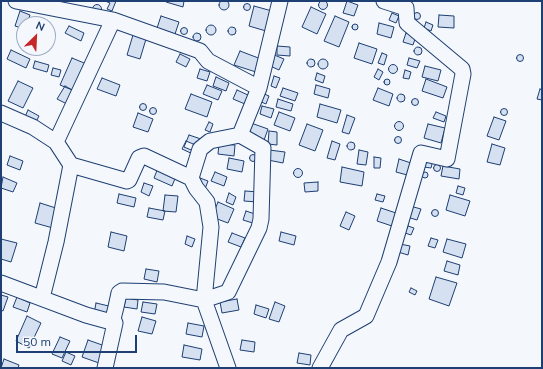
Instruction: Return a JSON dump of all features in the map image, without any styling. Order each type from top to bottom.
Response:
[{"type":"street","points":[[16,1],[113,20],[200,51],[208,61],[259,88]]},
{"type":"street","points":[[240,134],[259,88],[280,1]]},
{"type":"street","points":[[320,368],[341,330],[366,316],[389,262],[421,154],[447,159],[463,74],[462,69],[407,23],[406,8],[384,1]]},
{"type":"street","points":[[56,142],[113,20]]},
{"type":"street","points":[[1,113],[33,127],[56,142],[71,164],[127,182],[139,158],[144,156],[191,178],[196,188],[208,202],[211,227],[204,300],[228,368]]},
{"type":"street","points":[[105,368],[115,323],[113,319],[119,293],[122,291],[164,292],[204,300],[228,292],[260,223],[263,148],[240,134],[210,142],[200,149],[191,178]]},
{"type":"street","points":[[42,298],[56,242],[71,164]]},
{"type":"street","points":[[1,283],[86,315],[115,323]]},
{"type":"building","points":[[222,0],[226,0],[228,1],[228,9],[222,10],[219,7],[219,3]]},
{"type":"building","points":[[323,0],[328,5],[323,10],[318,5]]},
{"type":"building","points":[[105,1],[116,1],[112,11],[107,9],[110,3]]},
{"type":"building","points":[[184,1],[183,7],[166,2]]},
{"type":"building","points":[[347,1],[358,5],[354,16],[343,13]]},
{"type":"building","points":[[247,3],[250,4],[250,10],[247,11],[244,10],[243,7],[244,4]]},
{"type":"building","points":[[95,5],[99,5],[101,9],[99,13],[95,13],[93,11],[93,7]]},
{"type":"building","points":[[254,6],[272,11],[266,31],[249,26]]},
{"type":"building","points":[[311,7],[326,14],[317,34],[302,27]]},
{"type":"building","points":[[20,11],[30,15],[30,16],[18,16]]},
{"type":"building","points":[[417,12],[420,13],[420,19],[417,20],[414,19],[413,16],[414,13]]},
{"type":"building","points":[[392,13],[399,16],[396,23],[389,20]]},
{"type":"building","points":[[439,15],[454,16],[454,28],[438,27]]},
{"type":"building","points":[[161,16],[179,22],[175,34],[157,28]]},
{"type":"building","points":[[335,16],[349,22],[339,47],[324,41]]},
{"type":"building","points":[[426,22],[433,25],[431,31],[424,28]]},
{"type":"building","points":[[379,23],[394,27],[391,38],[377,34]]},
{"type":"building","points":[[355,24],[358,27],[355,30],[352,27]]},
{"type":"building","points":[[209,25],[213,25],[215,26],[215,34],[209,35],[206,32],[206,28]]},
{"type":"building","points":[[69,26],[84,33],[81,41],[65,33]]},
{"type":"building","points":[[230,27],[234,27],[236,31],[234,35],[230,35],[228,33],[228,29]]},
{"type":"building","points":[[184,28],[187,31],[184,34],[181,31]]},
{"type":"building","points":[[195,33],[199,33],[201,37],[199,41],[195,41],[193,39],[193,35]]},
{"type":"building","points":[[406,33],[416,36],[413,45],[403,42]]},
{"type":"building","points":[[133,35],[146,39],[140,59],[127,55]]},
{"type":"building","points":[[359,43],[377,49],[372,64],[354,58]]},
{"type":"building","points":[[277,46],[290,47],[290,56],[277,55]]},
{"type":"building","points":[[416,47],[420,47],[422,51],[420,55],[416,55],[414,53],[414,49]]},
{"type":"building","points":[[11,50],[16,52],[16,56],[24,56],[30,59],[26,68],[7,59]]},
{"type":"building","points":[[240,51],[261,59],[256,72],[234,65]]},
{"type":"building","points":[[382,53],[387,55],[384,65],[378,63]]},
{"type":"building","points":[[180,54],[190,59],[186,67],[176,62]]},
{"type":"building","points":[[272,54],[284,59],[279,70],[268,65]]},
{"type":"building","points":[[520,54],[523,55],[523,61],[520,62],[517,61],[516,58],[517,55]]},
{"type":"building","points":[[72,58],[89,65],[77,92],[60,85]]},
{"type":"building","points":[[409,58],[420,61],[417,68],[407,65]]},
{"type":"building","points":[[311,59],[314,60],[314,66],[311,67],[308,66],[307,63],[308,60]]},
{"type":"building","points":[[321,59],[325,59],[327,60],[327,68],[321,69],[318,66],[318,62]]},
{"type":"building","points":[[35,61],[49,65],[47,72],[33,68]]},
{"type":"building","points":[[391,65],[395,65],[397,69],[395,73],[391,73],[389,71],[389,67]]},
{"type":"building","points":[[425,66],[441,70],[438,81],[422,77]]},
{"type":"building","points":[[53,68],[61,70],[59,77],[51,75]]},
{"type":"building","points":[[200,69],[210,72],[207,81],[197,78]]},
{"type":"building","points":[[378,69],[383,72],[379,80],[374,77]]},
{"type":"building","points":[[405,70],[411,72],[409,79],[403,78]]},
{"type":"building","points":[[317,73],[325,76],[323,83],[315,80]]},
{"type":"building","points":[[274,76],[280,78],[276,88],[271,86]]},
{"type":"building","points":[[216,77],[229,83],[226,91],[213,86]]},
{"type":"building","points":[[102,78],[120,85],[116,96],[97,89]]},
{"type":"building","points":[[387,79],[390,82],[387,85],[384,82]]},
{"type":"building","points":[[426,79],[447,87],[443,98],[422,91]]},
{"type":"building","points":[[18,81],[33,88],[23,108],[8,101]]},
{"type":"building","points":[[207,85],[222,91],[218,100],[203,94]]},
{"type":"building","points":[[316,85],[330,89],[328,98],[314,94]]},
{"type":"building","points":[[65,86],[76,92],[69,105],[57,99]]},
{"type":"building","points":[[283,88],[298,93],[295,101],[280,96]]},
{"type":"building","points":[[378,88],[393,94],[389,106],[373,100]]},
{"type":"building","points":[[540,89],[542,90],[542,100],[537,99]]},
{"type":"building","points":[[237,90],[250,96],[245,104],[233,99]]},
{"type":"building","points":[[262,93],[269,96],[266,104],[259,101]]},
{"type":"building","points":[[191,94],[212,102],[207,117],[185,109]]},
{"type":"building","points":[[399,94],[403,94],[405,98],[403,102],[399,102],[397,100],[397,96]]},
{"type":"building","points":[[278,99],[293,104],[291,111],[276,107]]},
{"type":"building","points":[[415,99],[418,102],[415,105],[412,102]]},
{"type":"building","points":[[143,104],[146,107],[143,110],[140,107]]},
{"type":"building","points":[[320,104],[341,110],[337,123],[317,117]]},
{"type":"building","points":[[262,106],[274,109],[271,118],[260,114]]},
{"type":"building","points":[[153,108],[156,111],[153,114],[150,111]]},
{"type":"building","points":[[504,108],[507,109],[507,115],[504,116],[501,115],[500,112],[501,109]]},
{"type":"building","points":[[28,110],[39,116],[35,124],[24,119]]},
{"type":"building","points":[[279,112],[295,118],[290,131],[274,125]]},
{"type":"building","points":[[436,112],[446,116],[444,122],[433,118]]},
{"type":"building","points":[[138,113],[153,119],[148,132],[133,127]]},
{"type":"building","points":[[347,115],[355,118],[349,134],[342,132]]},
{"type":"building","points":[[494,117],[506,121],[499,140],[487,136]]},
{"type":"building","points":[[209,122],[213,124],[210,132],[205,130]]},
{"type":"building","points":[[397,122],[401,122],[403,126],[401,130],[397,130],[395,128],[395,124]]},
{"type":"building","points":[[251,123],[268,129],[263,143],[245,136]]},
{"type":"building","points":[[307,124],[323,130],[315,151],[299,145]]},
{"type":"building","points":[[428,124],[445,128],[441,143],[424,138]]},
{"type":"building","points":[[269,131],[277,132],[277,145],[268,144]]},
{"type":"building","points":[[189,135],[201,139],[196,152],[184,147]]},
{"type":"building","points":[[398,136],[401,137],[401,143],[398,144],[395,143],[394,140],[395,137]]},
{"type":"building","points":[[186,141],[198,146],[195,155],[182,149]]},
{"type":"building","points":[[332,141],[340,144],[335,160],[327,158]]},
{"type":"building","points":[[351,142],[354,143],[354,149],[351,150],[348,149],[347,146],[348,143]]},
{"type":"building","points":[[219,144],[235,145],[234,156],[218,154]]},
{"type":"building","points":[[492,144],[505,148],[500,165],[487,162]]},
{"type":"building","points":[[269,150],[285,152],[283,163],[268,160]]},
{"type":"building","points":[[359,150],[368,152],[366,165],[357,164]]},
{"type":"building","points":[[253,155],[256,158],[253,161],[250,158]]},
{"type":"building","points":[[10,156],[23,161],[20,170],[7,165]]},
{"type":"building","points":[[374,157],[381,158],[380,168],[374,168]]},
{"type":"building","points":[[229,158],[244,161],[242,172],[227,169]]},
{"type":"building","points":[[399,159],[414,164],[411,176],[396,172]]},
{"type":"building","points":[[426,159],[433,160],[431,168],[424,167]]},
{"type":"building","points":[[437,164],[440,165],[440,171],[437,172],[434,171],[433,168],[434,165]]},
{"type":"building","points":[[443,166],[460,169],[459,179],[441,176]]},
{"type":"building","points":[[342,167],[364,172],[362,186],[340,182]]},
{"type":"building","points":[[158,168],[176,176],[172,186],[154,178]]},
{"type":"building","points":[[296,169],[300,169],[302,173],[300,177],[296,177],[294,175],[294,171]]},
{"type":"building","points":[[215,172],[227,177],[224,186],[211,181]]},
{"type":"building","points":[[425,172],[428,175],[425,178],[422,175]]},
{"type":"building","points":[[3,177],[17,183],[13,192],[1,188]]},
{"type":"building","points":[[200,178],[208,181],[205,189],[197,187]]},
{"type":"building","points":[[318,182],[318,191],[305,192],[304,183]]},
{"type":"building","points":[[144,183],[153,186],[149,196],[141,192]]},
{"type":"building","points":[[458,186],[465,188],[463,195],[456,193]]},
{"type":"building","points":[[245,191],[259,192],[258,202],[244,201]]},
{"type":"building","points":[[229,193],[236,197],[233,205],[226,202]]},
{"type":"building","points":[[119,194],[136,198],[134,207],[117,203]]},
{"type":"building","points":[[377,194],[385,196],[383,202],[375,200]]},
{"type":"building","points":[[165,195],[178,196],[176,212],[163,211]]},
{"type":"building","points":[[450,195],[470,201],[465,216],[446,210]]},
{"type":"building","points":[[218,202],[234,209],[228,223],[212,217]]},
{"type":"building","points":[[40,203],[59,209],[53,228],[35,223]]},
{"type":"building","points":[[410,206],[421,209],[417,220],[407,217]]},
{"type":"building","points":[[149,208],[165,211],[163,220],[147,217]]},
{"type":"building","points":[[381,208],[399,214],[395,227],[377,221]]},
{"type":"building","points":[[435,209],[438,210],[438,216],[435,217],[432,216],[431,213],[432,210]]},
{"type":"building","points":[[246,211],[258,215],[256,224],[243,220]]},
{"type":"building","points":[[346,212],[355,216],[349,230],[340,226]]},
{"type":"building","points":[[408,226],[414,228],[411,235],[405,233]]},
{"type":"building","points":[[111,232],[127,236],[124,251],[108,247]]},
{"type":"building","points":[[281,232],[296,236],[294,245],[279,241]]},
{"type":"building","points":[[232,233],[245,238],[241,247],[228,242]]},
{"type":"building","points":[[187,236],[195,239],[192,247],[185,244]]},
{"type":"building","points":[[431,238],[438,240],[435,248],[428,246]]},
{"type":"building","points":[[1,239],[17,243],[11,262],[1,259]]},
{"type":"building","points":[[447,239],[466,244],[462,258],[443,252]]},
{"type":"building","points":[[400,244],[410,246],[408,255],[398,252]]},
{"type":"building","points":[[447,261],[460,265],[458,275],[444,271]]},
{"type":"building","points":[[146,269],[159,271],[157,282],[144,279]]},
{"type":"building","points":[[436,277],[457,283],[449,306],[429,299]]},
{"type":"building","points":[[411,288],[417,291],[415,295],[409,292]]},
{"type":"building","points":[[1,295],[8,297],[3,311],[1,310]]},
{"type":"building","points":[[17,297],[30,303],[27,312],[13,307]]},
{"type":"building","points":[[126,298],[138,300],[137,309],[124,307]]},
{"type":"building","points":[[237,299],[239,310],[222,313],[220,302]]},
{"type":"building","points":[[143,302],[157,304],[155,314],[141,312]]},
{"type":"building","points":[[275,302],[285,306],[279,322],[269,319]]},
{"type":"building","points":[[96,303],[113,307],[110,318],[94,314]]},
{"type":"building","points":[[256,305],[269,309],[266,318],[254,314]]},
{"type":"building","points":[[27,316],[41,323],[29,348],[16,341]]},
{"type":"building","points":[[142,317],[156,321],[152,334],[138,331]]},
{"type":"building","points":[[188,323],[204,326],[202,337],[186,334]]},
{"type":"building","points":[[60,337],[70,341],[62,358],[52,354]]},
{"type":"building","points":[[88,340],[105,346],[99,363],[82,357]]},
{"type":"building","points":[[242,340],[255,342],[254,352],[240,350]]},
{"type":"building","points":[[184,345],[202,349],[200,360],[182,357]]},
{"type":"building","points":[[66,352],[75,356],[71,365],[62,361]]},
{"type":"building","points":[[299,353],[311,355],[310,365],[297,363]]},
{"type":"building","points":[[4,359],[19,365],[18,368],[1,368]]}]
